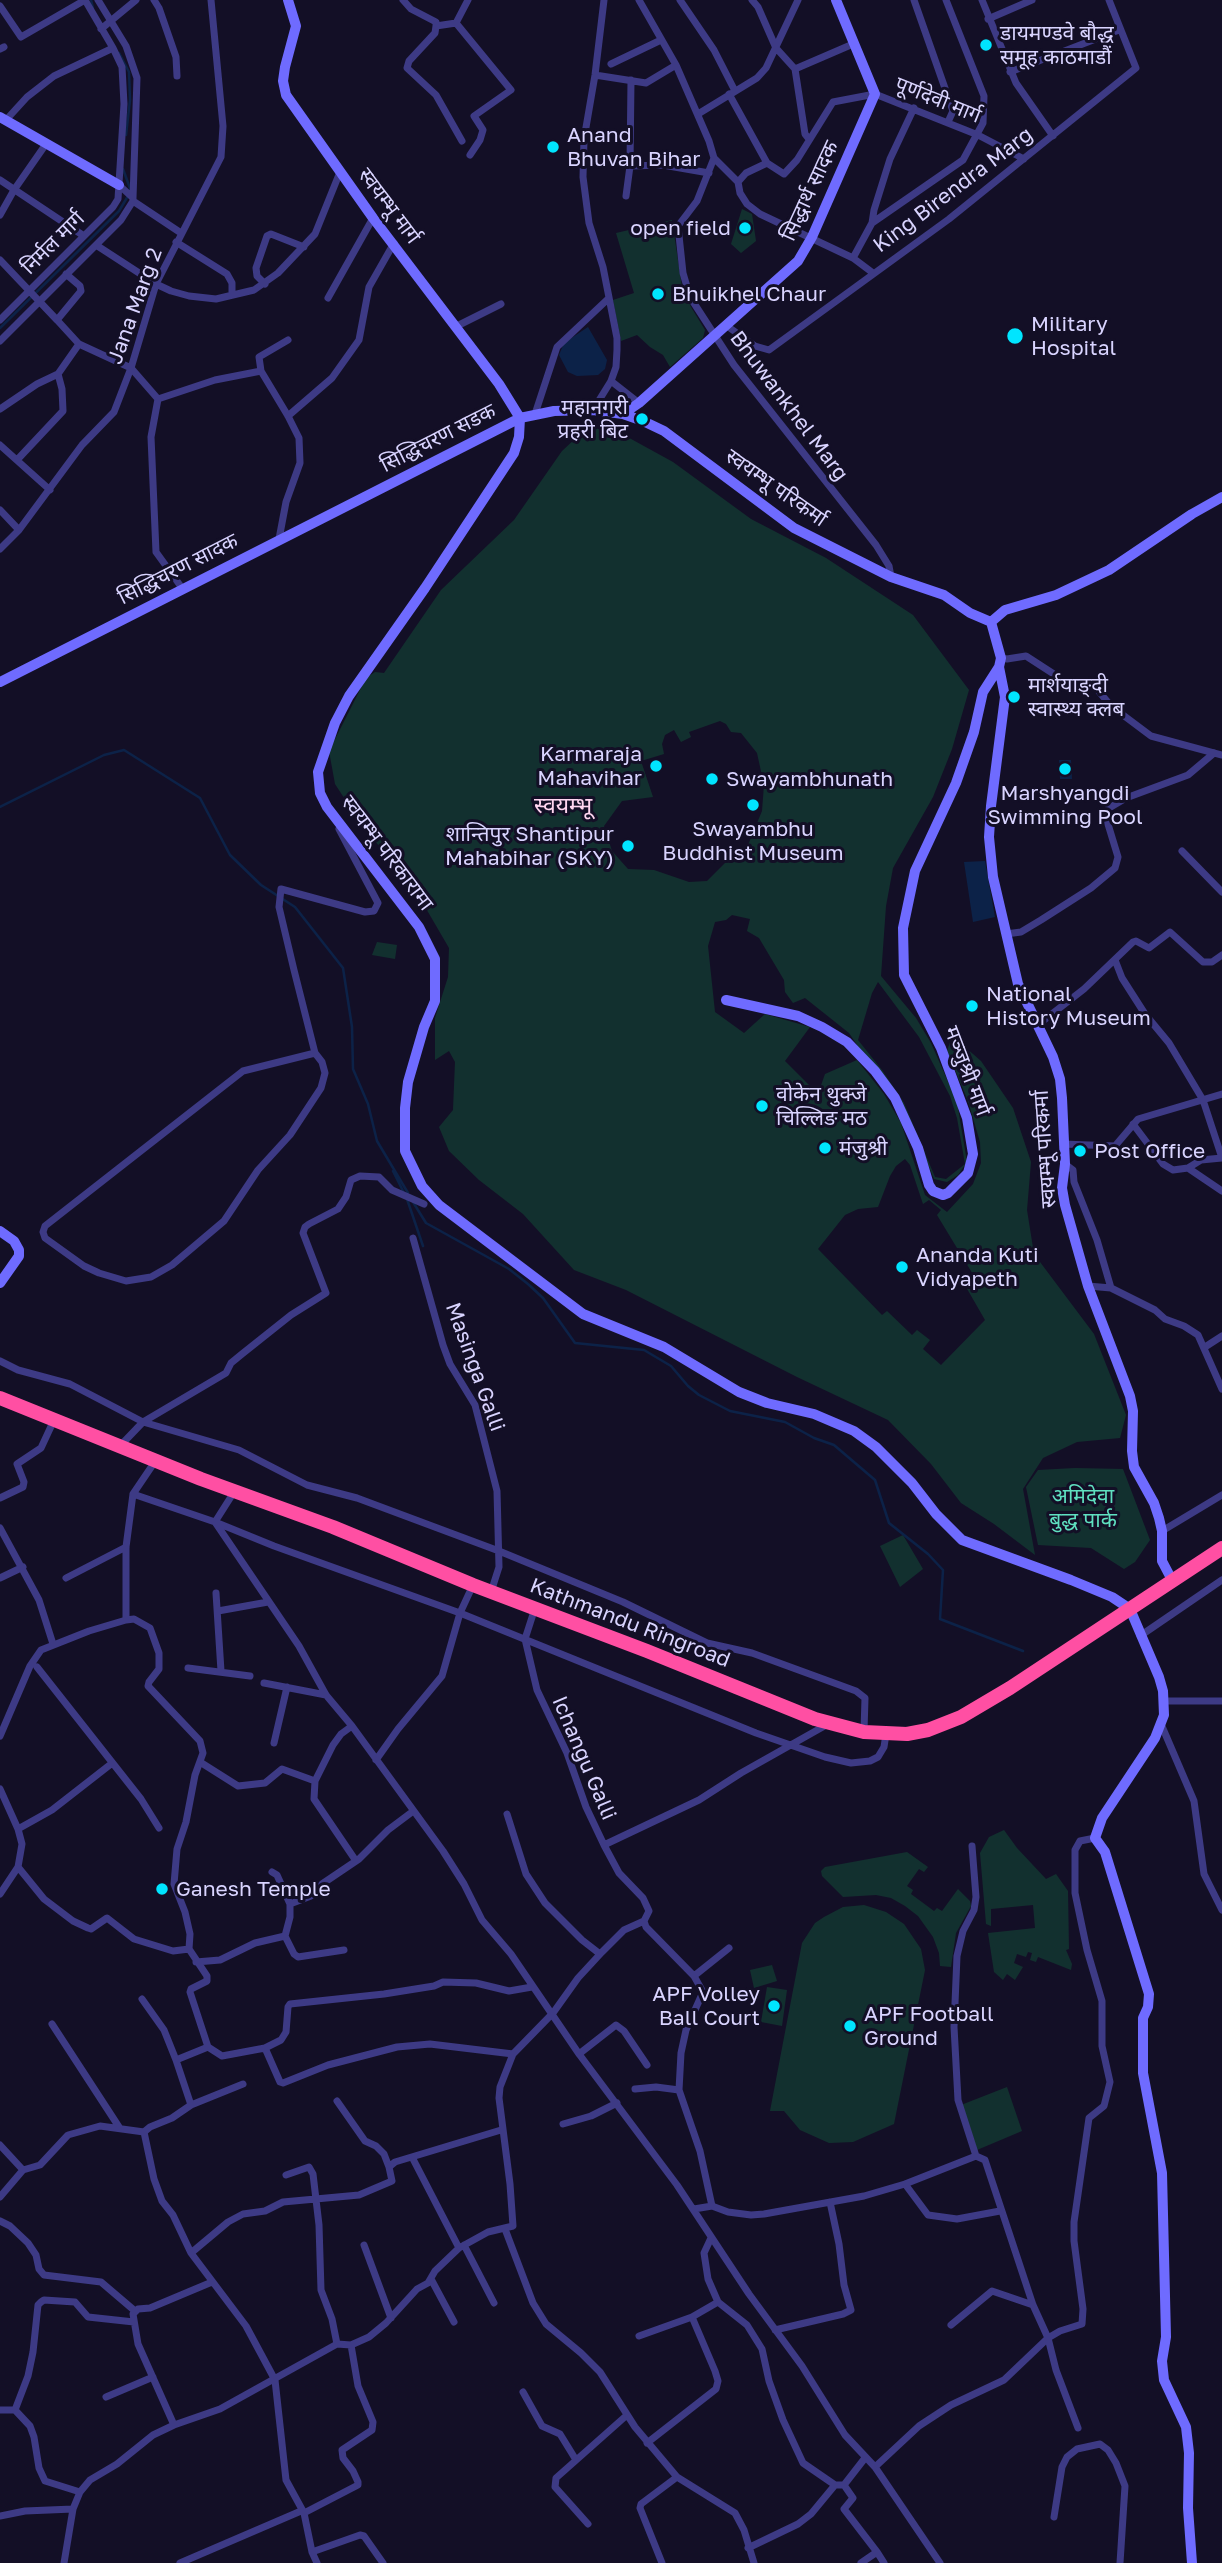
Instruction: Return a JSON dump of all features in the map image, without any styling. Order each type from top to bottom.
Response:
[{"type":"highway","name":"Kathmandu Ringroad","points":[[0,1398],[829,1724],[864,1732],[886,1734],[928,1730],[961,1717],[1001,1694],[1222,1548]]},
{"type":"main road","name":"स्वयम्भू मार्ग","points":[[289,0],[296,26],[285,67],[283,81],[286,94],[373,218],[499,384],[520,418]]},
{"type":"main road","points":[[836,0],[875,94]]},
{"type":"main road","name":"सिद्धार्थ सादक","points":[[623,414],[714,338],[797,261],[812,237],[875,94]]},
{"type":"main road","points":[[3,118],[121,185]]},
{"type":"main road","name":"स्वयम्भू परिकर्मा","points":[[534,414],[587,410],[623,414],[664,432],[794,528],[891,577],[944,595],[991,622],[1005,697],[994,771],[989,837],[993,877],[1018,984],[1038,1024],[1060,1079],[1065,1164],[1062,1188],[1065,1205],[1088,1286],[1130,1396],[1133,1411],[1134,1467],[1154,1503],[1162,1531],[1162,1562],[1172,1580]]},
{"type":"main road","name":"सिद्धिचरण सडक","points":[[374,491],[520,418],[534,414]]},
{"type":"main road","name":"स्वयम्भू परिकारामा","points":[[520,418],[519,437],[514,453],[425,588],[349,696],[335,723],[318,772],[318,785],[327,807],[419,927],[435,959],[435,1001],[424,1027],[408,1082],[405,1108],[405,1151],[422,1186],[439,1205],[583,1314],[664,1347],[740,1392],[767,1403],[814,1414],[854,1431],[876,1447],[903,1474],[949,1529],[962,1540],[1072,1580],[1112,1597],[1130,1609]]},
{"type":"main road","name":"सिद्धिचरण सादक","points":[[0,682],[374,491]]},
{"type":"main road","points":[[991,622],[1005,610],[1056,595],[1109,570],[1222,497]]},
{"type":"main road","name":"मञ्जुश्री मार्ग","points":[[726,1000],[798,1016],[847,1042],[895,1098],[918,1148],[933,1191],[943,1195],[948,1193],[968,1173],[973,1154],[967,1118],[941,1048],[904,975],[903,928],[915,871],[956,783],[974,732],[983,692],[1000,662]]},
{"type":"main road","points":[[0,1231],[14,1241],[19,1256],[0,1283]]},
{"type":"main road","points":[[1130,1609],[1159,1677],[1164,1701],[1161,1724],[1148,1749],[1102,1818],[1094,1838],[1105,1852],[1149,1994],[1148,2007],[1143,2018],[1143,2073],[1162,2173],[1166,2337],[1164,2379],[1186,2427],[1192,2563]]},
{"type":"street","points":[[0,6],[21,37],[85,0],[122,67],[124,82],[121,185],[132,198],[181,233]]},
{"type":"street","points":[[0,341],[121,220],[132,198],[137,78],[126,46],[99,0]]},
{"type":"street","points":[[101,29],[136,0]]},
{"type":"street","points":[[153,0],[159,8],[176,58],[177,76]]},
{"type":"street","name":"Jana Marg 2","points":[[0,549],[19,530],[82,445],[114,412],[131,368],[156,284],[221,157],[223,145],[217,48],[211,0]]},
{"type":"street","points":[[403,0],[411,9],[436,22],[435,33],[407,68],[436,95],[462,142]]},
{"type":"street","points":[[456,23],[468,0]]},
{"type":"street","points":[[587,410],[611,381],[616,367],[617,338],[603,267],[589,223],[583,177],[584,139],[604,0]]},
{"type":"street","points":[[639,0],[676,65],[714,158],[738,182],[740,193],[747,204],[760,214],[853,258],[873,273]]},
{"type":"street","points":[[680,0],[714,50],[767,163],[784,174],[797,160],[833,102],[875,94]]},
{"type":"street","points":[[752,0],[758,7],[776,48],[795,69],[805,134],[809,139]]},
{"type":"street","points":[[698,114],[757,78],[766,68],[797,0]]},
{"type":"street","points":[[914,0],[953,111],[948,122]]},
{"type":"street","points":[[872,223],[964,160],[983,123],[984,96],[946,0]]},
{"type":"street","points":[[982,0],[1010,72],[1053,136]]},
{"type":"street","points":[[988,19],[1032,0]]},
{"type":"street","name":"King Birendra Marg","points":[[727,326],[755,346],[769,350],[949,219],[1136,68],[1109,0]]},
{"type":"street","points":[[436,26],[456,23]]},
{"type":"street","points":[[456,23],[511,90],[474,116],[483,130],[470,155]]},
{"type":"street","points":[[1010,72],[1119,30]]},
{"type":"street","points":[[611,64],[661,40]]},
{"type":"street","points":[[795,69],[853,44]]},
{"type":"street","points":[[3,118],[54,76],[113,48]]},
{"type":"street","points":[[595,75],[646,83],[676,65]]},
{"type":"street","points":[[626,196],[630,166],[631,80]]},
{"type":"street","name":"पूर्णदेवी मार्ग","points":[[875,94],[978,135],[1024,159]]},
{"type":"street","points":[[853,258],[872,223],[890,159],[914,108]]},
{"type":"street","points":[[0,215],[46,144]]},
{"type":"street","name":"Bhuwankhel Marg","points":[[714,158],[697,201],[678,226],[678,244],[690,297],[714,338],[876,545],[889,566],[891,577]]},
{"type":"street","points":[[738,182],[746,173],[767,163]]},
{"type":"street","points":[[630,166],[663,164],[709,173]]},
{"type":"street","points":[[96,244],[156,284],[190,296],[216,299],[254,290],[278,273],[315,234],[340,172]]},
{"type":"street","points":[[0,180],[84,236]]},
{"type":"street","name":"निर्मल मार्ग","points":[[0,320],[117,203],[121,185]]},
{"type":"street","points":[[328,298],[373,218]]},
{"type":"street","points":[[265,284],[257,276],[256,268],[267,236],[271,234],[304,247]]},
{"type":"street","points":[[176,242],[227,274],[232,284],[232,295]]},
{"type":"street","points":[[288,416],[332,378],[359,340],[369,287],[394,243]]},
{"type":"street","points":[[0,260],[41,300],[79,344],[131,368],[158,399]]},
{"type":"street","points":[[57,320],[80,291],[80,286],[66,274]]},
{"type":"street","points":[[534,414],[557,347],[609,298]]},
{"type":"street","points":[[455,327],[501,304]]},
{"type":"street","points":[[279,539],[286,502],[300,463],[299,438],[261,371],[261,354],[288,340]]},
{"type":"street","points":[[0,409],[37,384],[58,374],[79,344]]},
{"type":"street","points":[[158,399],[215,380],[261,371]]},
{"type":"street","points":[[17,460],[63,411],[58,374]]},
{"type":"street","points":[[611,381],[639,403]]},
{"type":"street","points":[[158,399],[151,437],[156,552],[182,589]]},
{"type":"street","points":[[0,445],[50,490]]},
{"type":"street","points":[[1,514],[19,530]]},
{"type":"street","points":[[1000,662],[1026,656],[1063,680],[1091,682],[1111,706],[1151,736],[1218,755]]},
{"type":"street","points":[[1006,934],[1021,932],[1041,920],[1091,888],[1115,868],[1118,857],[1104,811],[1126,798],[1188,775],[1218,755]]},
{"type":"street","points":[[315,1053],[243,1071],[45,1226],[45,1238],[83,1266],[114,1279],[140,1280],[151,1277],[172,1265],[224,1221],[258,1170],[300,1122],[321,1088],[325,1073],[315,1053],[279,907],[281,890],[365,912],[374,911],[378,903],[327,807]]},
{"type":"street","points":[[1182,851],[1222,892]]},
{"type":"street","points":[[1038,1024],[1084,989],[1133,942],[1149,948],[1170,932],[1203,962],[1212,962],[1222,955]]},
{"type":"street","points":[[1115,960],[1122,978],[1145,1014],[1169,1043],[1203,1100],[1222,1158],[1201,1160],[1188,1168],[1173,1170],[1163,1164],[1132,1124]]},
{"type":"street","points":[[1063,1144],[1115,1146],[1138,1119],[1222,1094]]},
{"type":"street","points":[[1065,1164],[1073,1170],[1074,1182],[1097,1240],[1111,1288]]},
{"type":"street","points":[[1188,1168],[1222,1191]]},
{"type":"street","points":[[120,1446],[143,1422],[226,1373],[231,1363],[242,1354],[291,1315],[326,1293],[303,1233],[309,1224],[338,1209],[346,1197],[351,1180],[360,1176],[379,1177],[392,1190],[424,1204]]},
{"type":"street","name":"Masinga Galli","points":[[413,1238],[443,1345],[450,1364],[475,1405],[492,1466],[497,1491],[499,1567],[491,1592]]},
{"type":"street","points":[[1088,1286],[1111,1288],[1198,1335],[1222,1389]]},
{"type":"street","points":[[1205,1347],[1222,1336]]},
{"type":"street","points":[[0,1361],[18,1370],[70,1384],[143,1422],[239,1450],[307,1485],[357,1498],[499,1551],[624,1602],[707,1643],[752,1653],[856,1691],[865,1698],[864,1732]]},
{"type":"street","points":[[0,1498],[23,1487],[17,1464],[41,1448],[54,1420]]},
{"type":"street","points":[[126,1620],[126,1547],[133,1494],[156,1460]]},
{"type":"street","points":[[215,1522],[234,1492]]},
{"type":"street","points":[[133,1494],[460,1613],[756,1733],[825,1757],[859,1763],[878,1757],[884,1747],[886,1734]]},
{"type":"street","points":[[1162,1531],[1222,1495]]},
{"type":"street","points":[[215,1522],[299,1646],[326,1695],[352,1726],[412,1812],[443,1851],[482,1920],[512,1954],[579,2054],[694,2209],[802,2366],[845,2435],[875,2467],[940,2563]]},
{"type":"street","points":[[0,1528],[39,1600],[53,1644]]},
{"type":"street","points":[[66,1578],[126,1547]]},
{"type":"street","points":[[0,1578],[23,1567]]},
{"type":"street","points":[[1140,1636],[1222,1580]]},
{"type":"street","points":[[376,1760],[442,1676],[460,1613],[474,1586]]},
{"type":"street","points":[[216,1593],[221,1671]]},
{"type":"street","points":[[218,1611],[268,1602]]},
{"type":"street","points":[[525,1639],[535,1608]]},
{"type":"street","points":[[0,1736],[34,1659],[41,1650],[126,1620],[134,1619],[150,1628],[159,1653],[159,1669],[148,1686],[200,1741],[203,1753],[177,1849],[173,1884],[185,1912],[190,1934],[189,1950],[208,1976],[207,1981],[190,1992],[208,2047],[222,2056],[265,2048],[281,2040],[286,2032],[290,2004],[384,1994],[434,1986],[443,1982],[476,1983],[509,1992],[532,1987]]},
{"type":"street","name":"Ichangu Galli","points":[[525,1639],[537,1690],[567,1753],[586,1807],[604,1845],[699,1800],[829,1724]]},
{"type":"street","points":[[37,1667],[141,1799],[159,1828]]},
{"type":"street","points":[[188,1668],[250,1676]]},
{"type":"street","points":[[264,1683],[326,1695]]},
{"type":"street","points":[[274,1743],[287,1687]]},
{"type":"street","points":[[1164,1701],[1222,1701]]},
{"type":"street","points":[[1161,1724],[1194,1801],[1204,1874],[1222,1910]]},
{"type":"street","points":[[352,1726],[341,1734],[333,1745],[315,1781],[314,1799],[356,1861]]},
{"type":"street","points":[[200,1762],[238,1786],[265,1783],[282,1769],[315,1781]]},
{"type":"street","points":[[18,1829],[52,1810],[111,1763]]},
{"type":"street","points":[[0,1789],[22,1844],[18,1867],[0,1894]]},
{"type":"street","points":[[290,1904],[311,1896],[322,1884],[356,1861],[388,1830],[412,1812]]},
{"type":"street","points":[[507,1814],[526,1874],[545,1903],[600,1954]]},
{"type":"street","points":[[875,2467],[919,2426],[951,2405],[1004,2380],[1048,2337],[1060,2330],[1082,2324],[1083,2309],[1074,2222],[1089,2118],[1104,2106],[1110,2082],[1102,2046],[1102,2001],[1087,1950],[1075,1893],[1074,1850],[1080,1841],[1094,1838]]},
{"type":"street","points":[[64,2563],[73,2509],[90,2480],[117,2464],[153,2435],[220,2409],[337,2344],[351,2345],[369,2337],[462,2246],[488,2232],[513,2226],[501,2130],[500,2087],[513,2054],[553,2013],[578,1978],[600,1954],[624,1930],[644,1921],[649,1912],[643,1898],[619,1873],[604,1845]]},
{"type":"street","points":[[972,1846],[976,1897],[957,1956],[954,2027],[959,2077],[958,2100],[976,2156]]},
{"type":"street","points":[[18,1867],[44,1899],[73,1921],[92,1929],[107,1918],[134,1939],[173,1951],[189,1950]]},
{"type":"street","points":[[272,1872],[277,1875],[290,1904],[285,1936],[294,1954],[298,1957],[344,1950]]},
{"type":"street","points":[[644,1921],[646,1927],[694,1976],[703,1992],[686,2030],[681,2053],[679,2090],[700,2151],[712,2206]]},
{"type":"street","points":[[196,1962],[220,1959],[255,1943],[285,1936]]},
{"type":"street","points":[[694,1976],[729,1948]]},
{"type":"street","points":[[142,1999],[163,2030],[191,2105]]},
{"type":"street","points":[[52,2024],[119,2127]]},
{"type":"street","points":[[579,2054],[616,2025],[624,2031],[646,2065]]},
{"type":"street","points":[[265,2048],[280,2082],[283,2083],[328,2065],[397,2047],[430,2045],[513,2054]]},
{"type":"street","points":[[176,2060],[208,2047]]},
{"type":"street","points":[[0,2197],[23,2170],[40,2165],[68,2135],[91,2127],[119,2127],[144,2132],[191,2105],[243,2084]]},
{"type":"street","points":[[635,2088],[679,2090]]},
{"type":"street","points":[[191,2253],[228,2222],[243,2214],[265,2211],[284,2202],[359,2196],[392,2181],[384,2154],[365,2141],[337,2101]]},
{"type":"street","points":[[563,2124],[591,2116],[617,2103]]},
{"type":"street","points":[[388,2167],[501,2130]]},
{"type":"street","points":[[144,2132],[154,2179],[162,2201],[173,2216],[191,2253],[246,2326],[275,2380],[286,2480],[302,2512],[317,2563]]},
{"type":"street","points":[[0,2145],[23,2170]]},
{"type":"street","points":[[694,2209],[712,2206],[728,2212],[751,2215],[830,2202],[864,2196],[905,2184],[976,2156],[985,2160],[1000,2211],[1033,2305],[1048,2337],[1056,2370],[1078,2428]]},
{"type":"street","points":[[412,2157],[494,2303]]},
{"type":"street","points":[[286,2175],[309,2167],[313,2174],[321,2290],[332,2319],[337,2344]]},
{"type":"street","points":[[905,2184],[928,2215],[957,2218],[1000,2211]]},
{"type":"street","points":[[775,2330],[851,2310],[830,2202]]},
{"type":"street","points":[[0,2221],[10,2226],[28,2243],[36,2255],[41,2273],[101,2282],[135,2311]]},
{"type":"street","points":[[505,2229],[533,2303],[546,2324],[600,2372],[627,2416],[677,2477],[735,2513],[744,2530],[754,2563]]},
{"type":"street","points":[[712,2238],[704,2253],[708,2279],[718,2302],[747,2325],[762,2349],[769,2381],[783,2420],[803,2463],[840,2485],[853,2498],[844,2509],[884,2563]]},
{"type":"street","points":[[364,2245],[391,2318]]},
{"type":"street","points":[[431,2279],[454,2322]]},
{"type":"street","points":[[135,2311],[150,2308],[212,2282]]},
{"type":"street","points":[[951,2325],[992,2291],[1033,2305]]},
{"type":"street","points":[[15,2410],[28,2376],[38,2305],[41,2302],[75,2302],[88,2317],[134,2322]]},
{"type":"street","points":[[639,2336],[692,2317],[718,2302]]},
{"type":"street","points":[[135,2311],[138,2344],[174,2425]]},
{"type":"street","points":[[648,2443],[716,2389],[718,2381],[715,2371],[692,2317]]},
{"type":"street","points":[[180,2563],[302,2512],[358,2485],[343,2458],[342,2450],[349,2442],[372,2430],[373,2422],[358,2386],[351,2345]]},
{"type":"street","points":[[106,2397],[153,2376]]},
{"type":"street","points":[[523,2392],[542,2426],[560,2434],[576,2460]]},
{"type":"street","points":[[0,2410],[15,2410],[30,2426],[39,2468],[45,2481],[80,2493]]},
{"type":"street","points":[[588,2524],[555,2487],[556,2478],[627,2416]]},
{"type":"street","points":[[1054,2517],[1062,2467],[1067,2457],[1077,2449],[1100,2445],[1108,2450],[1125,2486],[1120,2563]]},
{"type":"street","points":[[748,2548],[798,2524],[811,2514],[864,2458]]},
{"type":"street","points":[[662,2563],[640,2508],[641,2504],[677,2477]]},
{"type":"street","points":[[0,2516],[25,2511],[73,2509]]},
{"type":"street","points":[[312,2552],[360,2535],[364,2536],[383,2563]]},
{"type":"street","points":[[861,2563],[877,2552]]},
{"type":"green space","name":"open field","points":[[742,209],[752,214],[756,241],[741,253],[731,244]]},
{"type":"green space","name":"Bhuikhel Chaur","points":[[672,220],[682,287],[705,330],[703,338],[670,367],[663,355],[637,335],[621,341],[613,300],[634,293],[616,233]]},
{"type":"green space","points":[[589,426],[622,434],[673,462],[751,519],[826,558],[913,615],[969,690],[952,749],[933,797],[893,868],[886,906],[881,976],[916,1018],[931,1043],[957,1102],[967,1162],[958,1175],[947,1182],[934,1179],[914,1130],[849,1033],[805,998],[793,1003],[785,992],[784,980],[759,938],[747,931],[750,919],[732,915],[726,920],[715,922],[708,946],[715,1012],[744,1033],[765,1014],[810,1027],[785,1061],[818,1094],[825,1074],[857,1060],[884,1094],[901,1123],[925,1195],[947,1212],[973,1184],[981,1163],[980,1142],[968,1101],[947,1051],[950,1042],[957,1040],[981,1061],[1013,1108],[1031,1162],[1027,1210],[1034,1254],[1094,1334],[1126,1415],[1120,1438],[1077,1442],[1043,1458],[1023,1489],[1035,1555],[961,1503],[931,1464],[888,1420],[626,1290],[574,1270],[523,1214],[479,1180],[449,1151],[439,1127],[453,1110],[455,1062],[449,1051],[435,1060],[435,1018],[448,977],[449,948],[410,881],[365,830],[335,784],[329,751],[366,678],[375,672],[384,673],[441,590],[514,520],[562,451]],"holes":[[[720,721],[726,724],[731,732],[741,733],[757,753],[764,785],[762,811],[748,845],[732,856],[707,881],[689,882],[654,870],[628,869],[612,851],[604,826],[622,801],[653,797],[641,761],[664,754],[662,744],[665,735],[674,730],[681,742],[691,737],[689,732]],[[878,982],[919,1037],[950,1096],[965,1164],[946,1179],[935,1177],[904,1103],[858,1040]],[[905,1159],[910,1165],[923,1204],[929,1200],[941,1210],[937,1215],[977,1281],[966,1287],[985,1320],[941,1365],[923,1349],[930,1340],[917,1330],[912,1335],[887,1311],[882,1315],[818,1249],[845,1215],[858,1209],[878,1207],[896,1166]]]},
{"type":"green space","points":[[377,942],[397,945],[395,959],[372,955]]},
{"type":"green space","name":"अमिदेवा बुद्ध पार्क","points":[[1123,1469],[1150,1540],[1135,1562],[1124,1569],[1091,1548],[1038,1545],[1026,1487],[1038,1470]]},
{"type":"green space","points":[[903,1535],[923,1569],[900,1587],[880,1546]]},
{"type":"green space","points":[[1004,1830],[1046,1879],[1056,1874],[1068,1891],[1069,1949],[1066,1950],[1072,1964],[1071,1970],[1038,1957],[1036,1962],[1030,1960],[1032,1953],[1028,1952],[1026,1957],[1017,1954],[1014,1963],[1023,1967],[1015,1980],[1007,1974],[1003,1980],[994,1972],[988,1933],[1035,1928],[1033,1905],[991,1909],[991,1926],[986,1924],[980,1853],[989,1837]]},
{"type":"green space","points":[[907,1852],[928,1867],[924,1872],[919,1869],[907,1886],[913,1890],[911,1894],[934,1911],[937,1908],[942,1911],[958,1889],[970,1901],[971,1906],[956,1933],[951,1967],[940,1966],[933,1937],[918,1916],[905,1906],[891,1898],[876,1895],[843,1897],[822,1876],[821,1871],[825,1867]]},
{"type":"green space","points":[[864,1905],[886,1912],[904,1924],[921,1949],[925,1970],[894,2124],[853,2142],[829,2143],[800,2130],[784,2111],[770,2111],[802,1943],[815,1923],[824,1917],[843,1907]]},
{"type":"green space","points":[[772,1965],[777,1981],[754,1988],[750,1970]]},
{"type":"green space","name":"APF Volley Ball Court","points":[[767,1987],[787,1990],[782,2026],[761,2022]]},
{"type":"green space","points":[[1007,2087],[1022,2131],[977,2150],[961,2105]]},
{"type":"water","points":[[588,327],[607,360],[605,369],[598,375],[577,376],[568,372],[559,355],[564,343]]},
{"type":"water","name":"Marshyangdi Swimming Pool","points":[[1059,760],[1071,760],[1072,779],[1060,779]]},
{"type":"water","points":[[985,861],[995,917],[973,922],[964,862]]},
{"type":"waterway","points":[[91,0],[93,8]]},
{"type":"waterway","points":[[119,53],[129,72],[130,100],[126,135]]},
{"type":"waterway","points":[[0,328],[119,211],[131,191],[123,169]]},
{"type":"waterway","points":[[0,807],[104,755],[124,750],[200,798],[230,855],[261,885],[295,907],[343,968],[352,1027],[353,1069],[368,1104],[377,1141],[408,1193]]},
{"type":"waterway","points":[[393,1171],[404,1193]]},
{"type":"waterway","points":[[407,1199],[423,1246]]},
{"type":"waterway","points":[[413,1202],[426,1223],[509,1269],[528,1284],[543,1298],[575,1343],[644,1350],[671,1366],[699,1395],[730,1411],[785,1422],[814,1438],[834,1445],[875,1480],[889,1523],[928,1554],[943,1570],[940,1619],[1023,1651]]},
{"type":"place","name":"डायमण्डवे बौद्ध समूह काठमाडौं","points":[[986,45]]},
{"type":"place","name":"Anand Bhuvan Bihar","points":[[553,147]]},
{"type":"place","name":"open field","points":[[745,228]]},
{"type":"place","name":"Bhuikhel Chaur","points":[[658,294]]},
{"type":"place","name":"Military Hospital","points":[[1015,336]]},
{"type":"place","name":"महानगरी प्रहरी बिट","points":[[642,419]]},
{"type":"place","name":"मार्शयाङ्दी स्वास्थ्य क्लब","points":[[1014,697]]},
{"type":"place","name":"Karmaraja Mahavihar","points":[[656,766]]},
{"type":"place","name":"Marshyangdi Swimming Pool","points":[[1065,769]]},
{"type":"place","name":"Swayambhunath","points":[[712,779]]},
{"type":"place","name":"Swayambhu Buddhist Museum","points":[[753,805]]},
{"type":"place","name":"शान्तिपुर Shantipur Mahabihar (SKY)","points":[[628,846]]},
{"type":"place","name":"National History Museum","points":[[972,1006]]},
{"type":"place","name":"वोकेन थुक्जे चिल्लिङ मठ","points":[[762,1106]]},
{"type":"place","name":"मंजुश्री","points":[[825,1148]]},
{"type":"place","name":"Post Office","points":[[1080,1151]]},
{"type":"place","name":"Ananda Kuti Vidyapeth","points":[[902,1267]]},
{"type":"place","name":"Ganesh Temple","points":[[162,1889]]},
{"type":"place","name":"APF Volley Ball Court","points":[[774,2006]]},
{"type":"place","name":"APF Football Ground","points":[[850,2026]]},
{"type":"district","name":"स्वयम्भू","points":[[563,806]]}]
